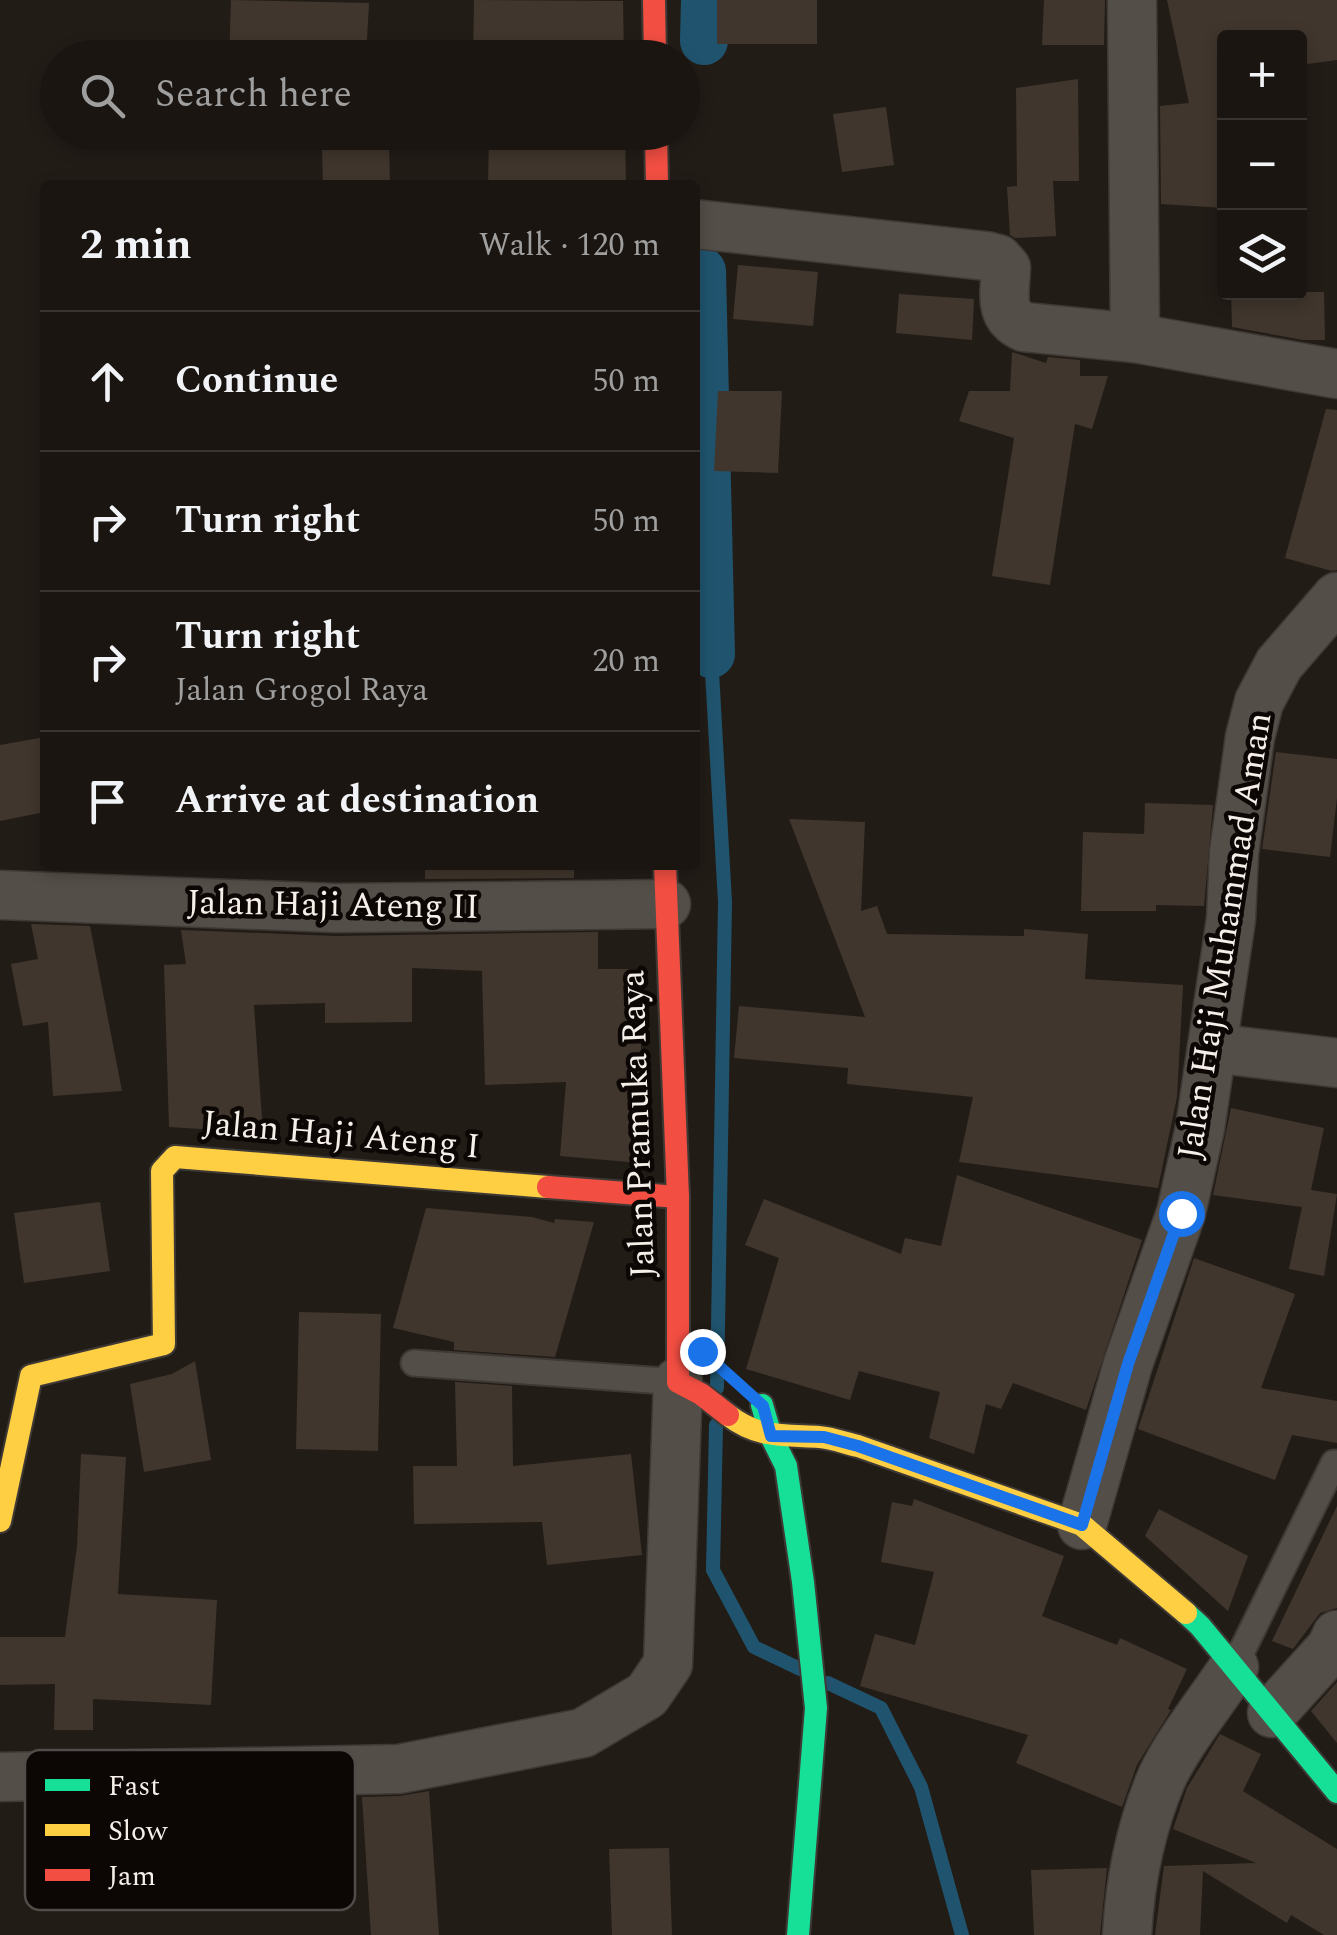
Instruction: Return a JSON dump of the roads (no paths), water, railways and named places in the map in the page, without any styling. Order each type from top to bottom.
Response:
[{"type":"street","points":[[654,0],[655,40]]},
{"type":"street","points":[[1132,0],[1135,338]]},
{"type":"street","points":[[656,150],[657,180]]},
{"type":"street","points":[[700,225],[998,259],[1006,268],[1004,310],[1011,321],[1024,327],[1135,338],[1337,374]]},
{"type":"street","name":"Jalan Haji Muhammad Aman","points":[[1082,1525],[1128,1364],[1181,1213],[1200,1128],[1231,919],[1239,814],[1259,702],[1279,664],[1337,599]]},
{"type":"street","name":"Jalan Haji Ateng II","points":[[0,895],[336,908],[665,884]]},
{"type":"street","name":"Jalan Pramuka Raya","points":[[665,884],[678,1197],[678,1334],[694,1376]]},
{"type":"street","points":[[1212,1048],[1337,1063]]},
{"type":"street","name":"Jalan Haji Ateng I","points":[[0,1521],[31,1376],[164,1344],[162,1171],[176,1157],[678,1197]]},
{"type":"street","points":[[678,1334],[694,1376],[743,1427],[771,1436],[824,1437],[858,1446],[1082,1525],[1186,1613],[1337,1792]]},
{"type":"street","points":[[355,1770],[399,1769],[583,1733],[646,1695],[668,1664],[694,1376]]},
{"type":"street","points":[[757,1400],[786,1466],[816,1708],[798,1935]]},
{"type":"street","points":[[1272,1713],[1331,1648],[1337,1635]]},
{"type":"street","points":[[1128,1935],[1135,1871],[1163,1775],[1234,1667]]},
{"type":"street","points":[[0,1777],[25,1776]]},
{"type":"lane","points":[[414,1363],[694,1376]]},
{"type":"lane","points":[[1234,1667],[1337,1463]]},
{"type":"waterway","points":[[704,41],[705,0]]},
{"type":"waterway","points":[[702,271],[711,654]]},
{"type":"waterway","points":[[711,654],[725,902],[717,1388]]},
{"type":"waterway","points":[[716,1425],[713,1570],[754,1647],[800,1669]]},
{"type":"waterway","points":[[828,1683],[881,1708],[921,1787],[962,1935]]}]
